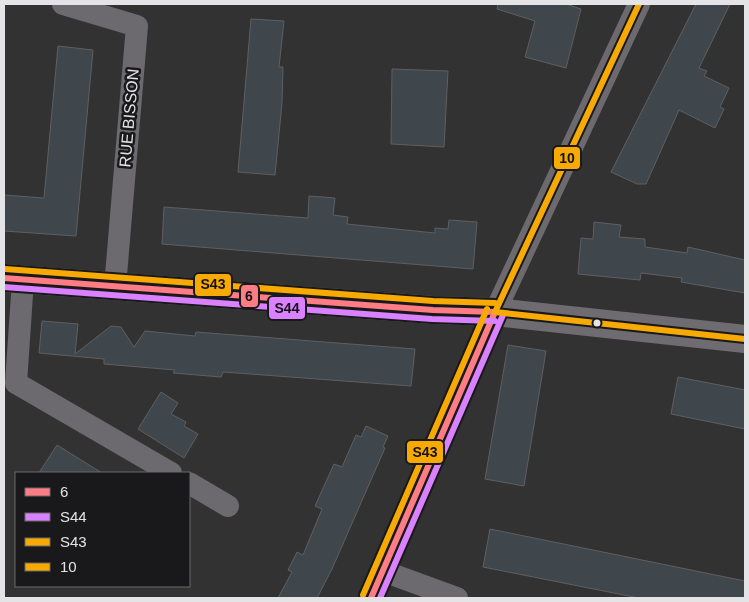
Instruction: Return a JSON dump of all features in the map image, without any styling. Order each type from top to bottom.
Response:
[{"type":"street","name":"RUE BISSON","points":[[63,4],[137,26],[115,287]]},
{"type":"street","points":[[371,598],[495,312],[639,4]]},
{"type":"street","points":[[169,472],[10,382],[13,279],[434,310],[495,312],[745,339]]},
{"type":"street","points":[[190,485],[228,506]]},
{"type":"street","points":[[383,571],[457,598]]},
{"type":"building","points":[[498,4],[566,4],[581,9],[566,68],[525,57],[535,21],[497,9]]},
{"type":"building","points":[[696,4],[730,4],[699,68],[707,71],[704,76],[729,88],[720,107],[724,109],[715,128],[679,110],[646,184],[637,184],[611,172]]},
{"type":"building","points":[[251,19],[284,21],[279,67],[283,67],[282,103],[275,175],[238,172]]},
{"type":"building","points":[[58,46],[93,50],[76,236],[4,231],[4,195],[44,198]]},
{"type":"building","points":[[392,69],[448,71],[444,147],[391,144]]},
{"type":"building","points":[[309,196],[335,198],[333,215],[348,217],[347,224],[435,233],[435,228],[448,229],[449,220],[477,222],[473,269],[162,244],[164,207],[308,218]]},
{"type":"building","points":[[594,222],[621,225],[619,237],[645,239],[645,247],[687,253],[688,247],[745,260],[745,293],[681,282],[682,278],[641,273],[640,280],[578,274],[581,238],[593,239]]},
{"type":"building","points":[[42,321],[78,324],[75,354],[111,326],[121,327],[134,347],[145,331],[195,336],[196,332],[415,349],[411,386],[223,372],[221,377],[173,373],[175,370],[104,364],[104,359],[39,353]]},
{"type":"building","points":[[508,345],[546,351],[524,486],[485,479]]},
{"type":"building","points":[[678,377],[745,390],[745,429],[671,414]]},
{"type":"building","points":[[161,392],[178,403],[171,414],[186,422],[184,426],[198,434],[184,458],[138,429]]},
{"type":"building","points":[[366,426],[388,436],[383,447],[385,448],[332,569],[317,598],[278,598],[292,572],[288,570],[297,552],[303,555],[322,509],[315,506],[334,464],[342,467],[356,435],[361,437]]},
{"type":"building","points":[[57,445],[100,472],[40,472]]},
{"type":"building","points":[[490,529],[745,581],[745,598],[639,598],[483,567]]},
{"type":"transit line","name":"10","points":[[495,312],[639,4]]},
{"type":"transit line","name":"S43","points":[[5,269],[433,301],[495,303]]},
{"type":"transit line","name":"6","points":[[4,278],[433,310],[495,312]]},
{"type":"transit line","name":"S44","points":[[4,287],[432,319],[495,321]]},
{"type":"transit line","name":"S43","points":[[363,595],[487,309]]},
{"type":"transit line","name":"6","points":[[371,598],[495,312]]},
{"type":"transit line","name":"10","points":[[495,312],[745,339]]},
{"type":"transit line","name":"S44","points":[[380,598],[503,315]]}]
